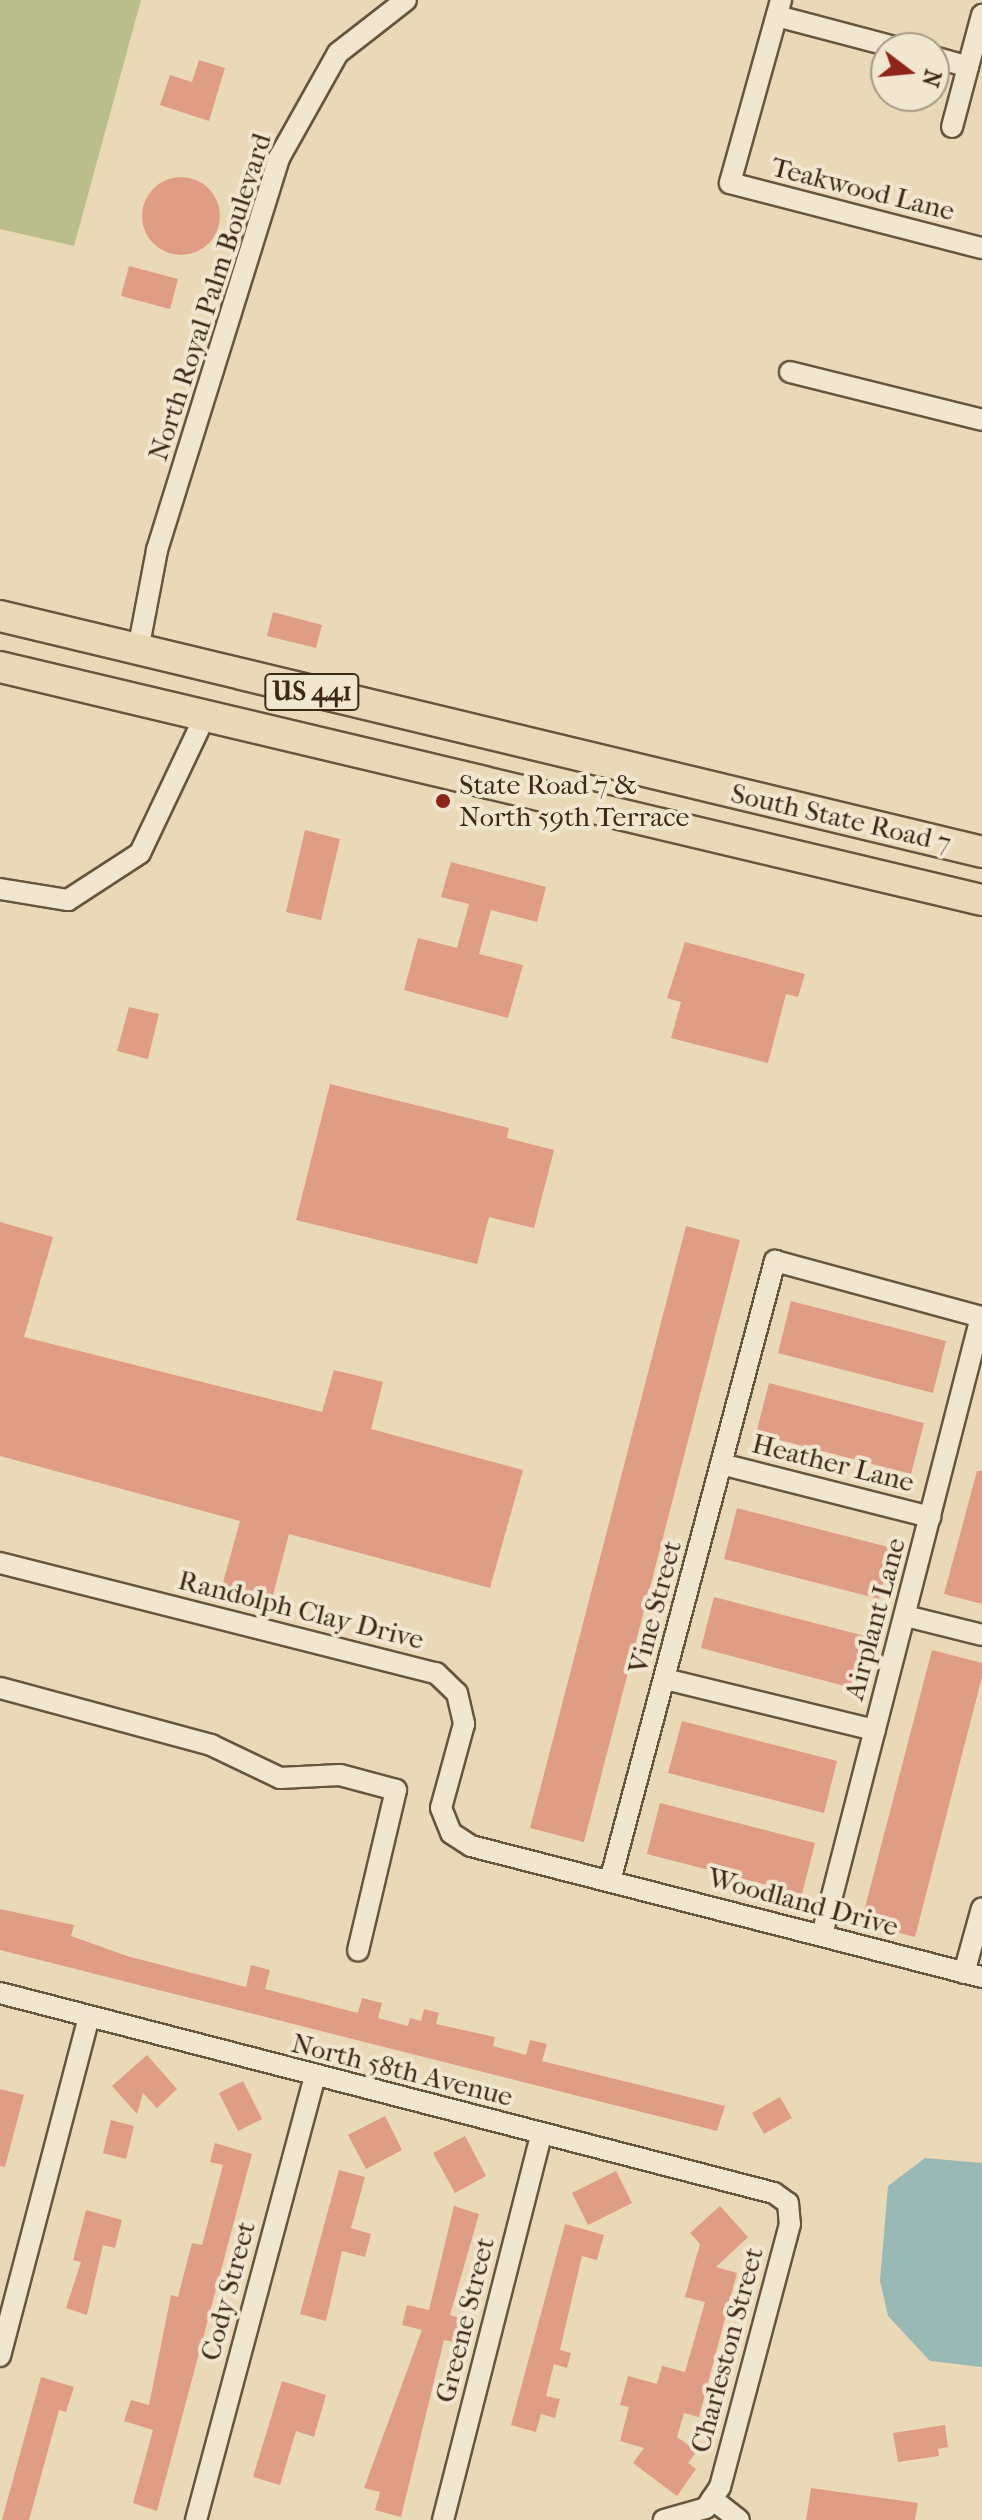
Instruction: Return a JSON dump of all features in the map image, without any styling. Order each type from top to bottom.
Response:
[{"type":"main road","name":"South State Road 7","points":[[0,616],[982,852]]},
{"type":"main road","name":"South State Road 7","points":[[1,671],[205,716],[982,900]]},
{"type":"street","name":"North Royal Palm Boulevard","points":[[138,650],[157,550],[279,158],[338,53],[406,0]]},
{"type":"street","points":[[779,8],[870,39]]},
{"type":"street","name":"Teakwood Lane","points":[[779,8],[730,183],[982,248]]},
{"type":"street","points":[[952,127],[982,15]]},
{"type":"street","points":[[950,62],[968,67]]},
{"type":"street","points":[[790,372],[982,420]]},
{"type":"street","points":[[0,889],[68,900],[140,853],[205,716]]},
{"type":"street","name":"Vine Street","points":[[610,1881],[775,1261],[981,1317]]},
{"type":"street","name":"Airplant Lane","points":[[822,1935],[981,1317]]},
{"type":"street","name":"Heather Lane","points":[[721,1464],[930,1517]]},
{"type":"street","name":"Randolph Clay Drive","points":[[0,1563],[436,1673],[457,1693],[464,1724],[441,1808],[451,1833],[524,1861],[610,1881]]},
{"type":"street","points":[[906,1616],[982,1635]]},
{"type":"street","points":[[665,1679],[875,1730]]},
{"type":"street","points":[[0,1688],[211,1745],[280,1778],[340,1775],[396,1790],[358,1951]]},
{"type":"street","name":"Woodland Drive","points":[[610,1881],[973,1975]]},
{"type":"street","points":[[973,1975],[982,1908]]},
{"type":"street","name":"North 58th Avenue","points":[[0,1993],[315,2077],[774,2193],[788,2203]]},
{"type":"street","points":[[0,2356],[89,2017]]},
{"type":"street","name":"Cody Street","points":[[196,2520],[315,2077]]},
{"type":"street","name":"Greene Street","points":[[443,2520],[541,2135]]},
{"type":"street","name":"Charleston Street","points":[[709,2504],[790,2224],[788,2203]]},
{"type":"street","points":[[664,2520],[709,2504],[739,2520]]},
{"type":"green space","points":[[0,0],[141,0],[74,246],[0,229]]},
{"type":"water","points":[[925,2158],[982,2163],[982,2367],[930,2361],[888,2316],[880,2281],[888,2186]]},
{"type":"building","points":[[199,60],[225,68],[209,121],[160,105],[170,75],[192,82]]},
{"type":"building","points":[[181,177],[196,180],[209,188],[217,201],[220,216],[217,231],[209,244],[196,252],[181,255],[166,252],[153,244],[145,231],[142,216],[145,201],[153,188],[166,180]]},
{"type":"building","points":[[129,266],[178,279],[170,309],[121,296]]},
{"type":"building","points":[[273,612],[322,625],[316,648],[267,636]]},
{"type":"building","points":[[305,830],[340,839],[321,920],[286,912]]},
{"type":"building","points":[[451,862],[546,887],[537,922],[491,910],[479,954],[523,965],[508,1018],[404,990],[418,938],[457,948],[469,904],[441,897]]},
{"type":"building","points":[[685,942],[805,974],[798,997],[786,994],[768,1063],[671,1038],[681,1002],[667,998]]},
{"type":"building","points":[[129,1007],[159,1014],[148,1059],[117,1051]]},
{"type":"building","points":[[330,1084],[509,1128],[507,1138],[554,1150],[534,1228],[489,1217],[477,1264],[296,1220]]},
{"type":"building","points":[[0,1222],[53,1237],[24,1337],[322,1412],[334,1370],[383,1382],[371,1429],[523,1470],[490,1588],[289,1534],[269,1610],[219,1597],[240,1521],[0,1456]]},
{"type":"building","points":[[686,1226],[740,1240],[584,1842],[530,1828]]},
{"type":"building","points":[[791,1301],[946,1341],[933,1393],[778,1353]]},
{"type":"building","points":[[769,1383],[924,1423],[911,1474],[756,1434]]},
{"type":"building","points":[[977,1471],[982,1471],[982,1604],[944,1594]]},
{"type":"building","points":[[737,1508],[892,1548],[879,1599],[724,1559]]},
{"type":"building","points":[[714,1597],[869,1637],[856,1689],[701,1648]]},
{"type":"building","points":[[932,1650],[982,1663],[982,1677],[915,1937],[861,1923]]},
{"type":"building","points":[[682,1721],[837,1761],[824,1813],[668,1773]]},
{"type":"building","points":[[660,1803],[815,1843],[802,1894],[647,1854]]},
{"type":"building","points":[[0,1909],[74,1925],[71,1936],[127,1956],[246,1987],[251,1965],[270,1970],[265,1989],[358,2013],[362,1998],[382,2003],[378,2018],[408,2026],[410,2018],[421,2021],[424,2009],[439,2013],[436,2024],[495,2037],[493,2046],[526,2055],[530,2040],[547,2044],[542,2061],[725,2106],[717,2131],[0,1950]]},
{"type":"building","points":[[147,2055],[177,2089],[157,2108],[143,2093],[137,2114],[112,2086]]},
{"type":"building","points":[[243,2081],[262,2119],[238,2131],[219,2093]]},
{"type":"building","points":[[0,2089],[24,2095],[5,2167],[0,2166]]},
{"type":"building","points":[[780,2097],[792,2118],[764,2134],[752,2113]]},
{"type":"building","points":[[385,2116],[402,2150],[366,2169],[348,2135]]},
{"type":"building","points":[[111,2120],[134,2126],[126,2159],[103,2153]]},
{"type":"building","points":[[465,2136],[486,2176],[455,2193],[433,2153]]},
{"type":"building","points":[[215,2143],[252,2154],[157,2511],[133,2503],[153,2430],[124,2421],[131,2400],[149,2405],[171,2295],[178,2297],[192,2243],[202,2245],[223,2165],[210,2162]]},
{"type":"building","points":[[339,2170],[365,2177],[351,2228],[371,2234],[365,2257],[342,2251],[326,2321],[300,2314]]},
{"type":"building","points":[[616,2171],[632,2203],[588,2225],[572,2193]]},
{"type":"building","points":[[454,2206],[479,2214],[450,2315],[460,2318],[454,2342],[444,2340],[401,2517],[375,2510],[380,2492],[364,2488],[422,2330],[402,2325],[407,2305],[429,2310]]},
{"type":"building","points":[[720,2206],[748,2237],[716,2267],[737,2273],[699,2417],[684,2413],[677,2437],[697,2451],[688,2463],[696,2469],[677,2496],[633,2463],[644,2448],[620,2441],[629,2407],[620,2405],[628,2376],[657,2384],[662,2366],[685,2372],[705,2302],[685,2297],[700,2244],[690,2233]]},
{"type":"building","points":[[86,2210],[122,2220],[115,2248],[103,2245],[87,2315],[66,2308],[81,2262],[73,2260]]},
{"type":"building","points":[[565,2224],[604,2235],[597,2260],[582,2256],[560,2350],[571,2353],[567,2368],[554,2364],[546,2396],[560,2399],[555,2418],[541,2414],[536,2432],[511,2425]]},
{"type":"building","points":[[41,2377],[74,2387],[66,2412],[59,2410],[29,2520],[2,2520]]},
{"type":"building","points":[[282,2381],[326,2395],[314,2437],[296,2431],[280,2485],[253,2477]]},
{"type":"building","points":[[945,2425],[948,2447],[938,2449],[939,2456],[898,2462],[893,2433]]},
{"type":"building","points":[[811,2488],[918,2503],[915,2520],[806,2520]]},
{"type":"place","name":"State Road 7 & North 59th Terrace","points":[[443,801]]}]
